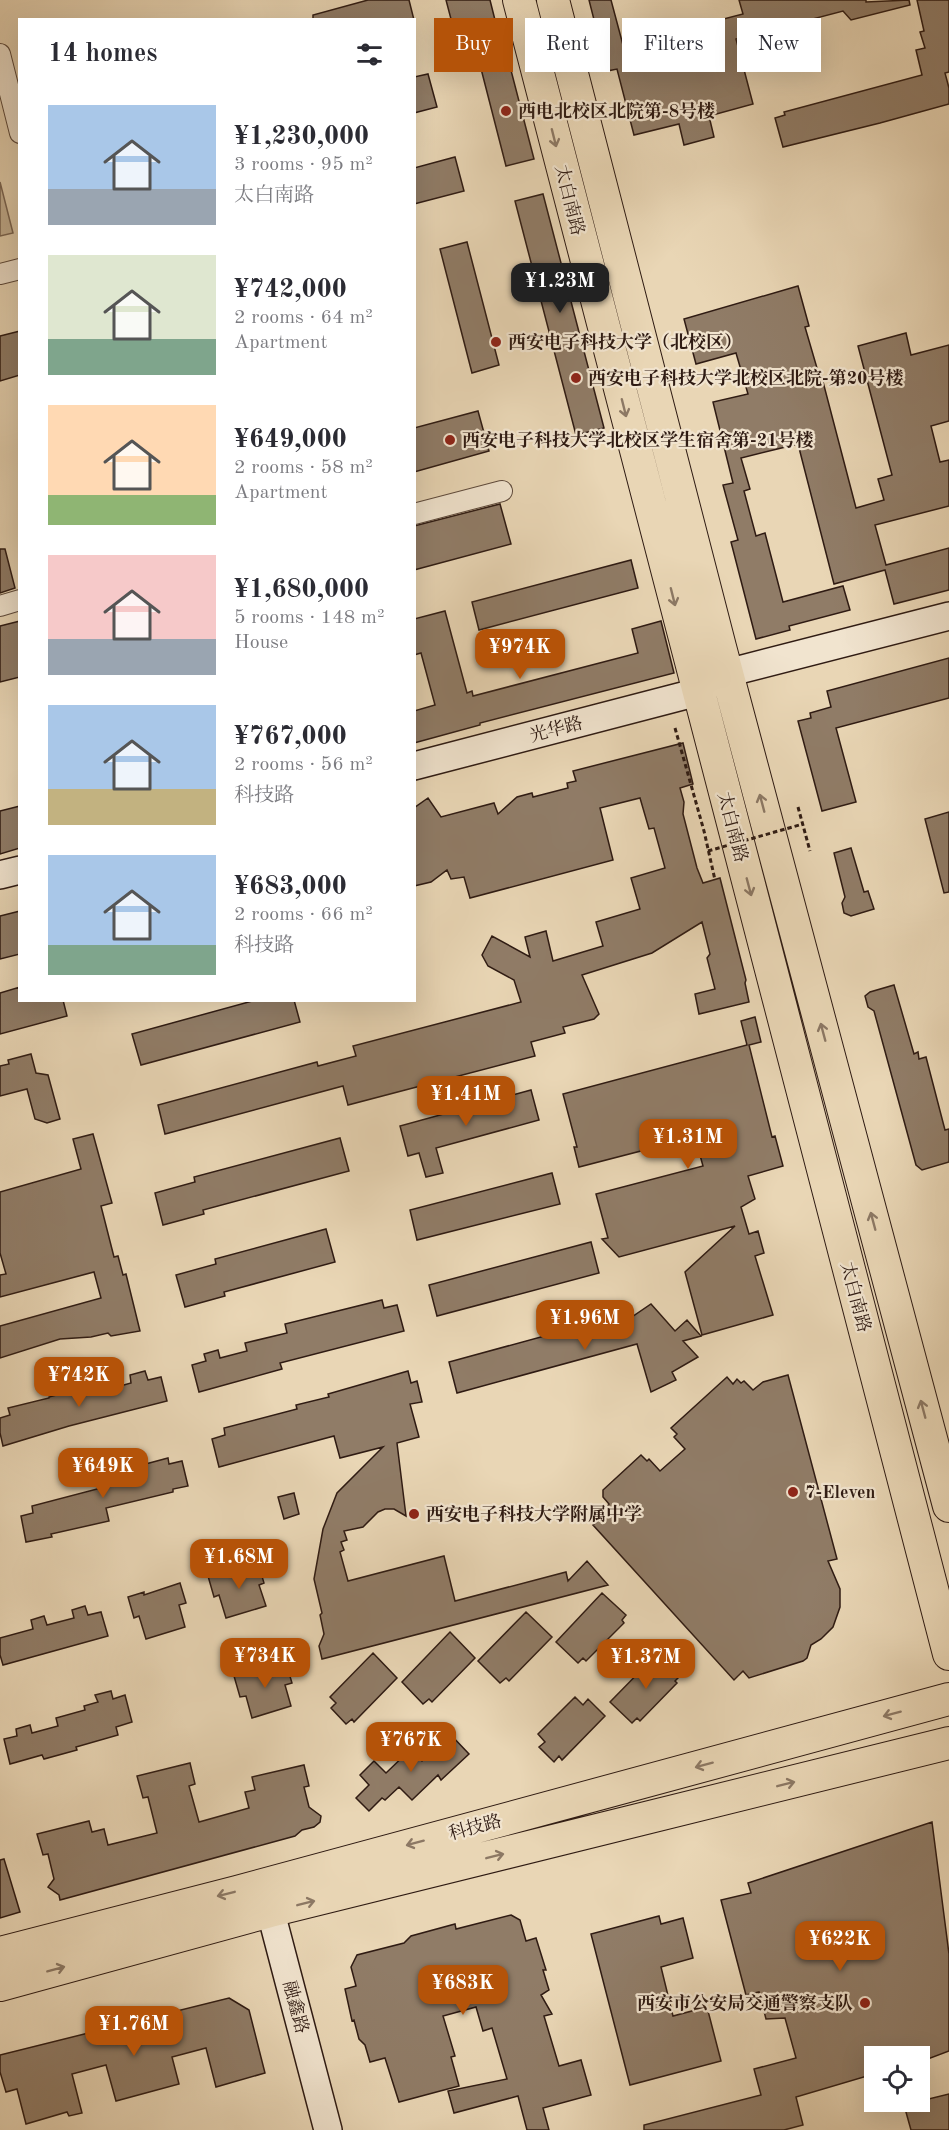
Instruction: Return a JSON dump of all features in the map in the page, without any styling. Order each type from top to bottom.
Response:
[{"type":"main road","name":"太白南路","points":[[519,0],[949,1654]]},
{"type":"main road","name":"太白南路","points":[[553,0],[730,682],[949,1506]]},
{"type":"main road","name":"科技路","points":[[0,1985],[267,1898],[949,1699]]},
{"type":"main road","name":"科技路","points":[[0,1953],[267,1898],[949,1743]]},
{"type":"street","points":[[0,54],[18,125]]},
{"type":"street","points":[[0,274],[18,270]]},
{"type":"street","points":[[416,513],[502,491]]},
{"type":"street","points":[[0,606],[18,601]]},
{"type":"street","name":"光华路","points":[[416,765],[698,692],[949,616]]},
{"type":"street","name":"光华路","points":[[730,682],[949,633]]},
{"type":"street","points":[[0,875],[18,870]]},
{"type":"street","name":"融鑫路","points":[[267,1898],[328,2130]]},
{"type":"path","points":[[675,728],[704,831],[715,880]]},
{"type":"path","points":[[798,807],[810,851]]},
{"type":"path","points":[[708,851],[803,824]]},
{"type":"shaded area","points":[[0,182],[13,233],[0,236]]},
{"type":"building","points":[[368,0],[409,0],[414,18],[313,18],[313,15]]},
{"type":"building","name":"西电北校区北院第-8号楼","points":[[446,0],[490,0],[494,18],[451,18]]},
{"type":"building","points":[[589,0],[611,0],[622,41],[622,72],[725,72],[725,19],[743,14],[739,0],[866,0],[866,2],[909,0],[910,5],[851,20],[843,11],[816,18],[737,18],[737,72],[745,72],[753,104],[709,116],[714,137],[684,145],[679,124],[634,135],[617,69],[610,70],[610,18],[594,18]]},
{"type":"building","points":[[917,0],[949,0],[949,72],[945,73],[949,88],[949,104],[783,147],[775,118],[785,115],[784,112],[922,75],[916,50],[925,48],[920,32],[924,31]]},
{"type":"building","name":"西电北校区北院第-8号楼","points":[[482,72],[511,72],[534,159],[506,166]]},
{"type":"building","points":[[428,74],[437,107],[416,112],[416,77]]},
{"type":"building","points":[[455,157],[464,191],[416,203],[416,167]]},
{"type":"building","points":[[543,194],[604,428],[576,435],[515,201]]},
{"type":"building","points":[[467,242],[499,365],[472,373],[440,249]]},
{"type":"building","points":[[798,286],[809,326],[805,327],[819,375],[821,374],[856,508],[884,500],[878,479],[892,475],[858,346],[906,333],[911,355],[949,345],[949,421],[931,426],[940,462],[949,460],[949,506],[875,525],[886,565],[949,548],[949,590],[894,604],[885,570],[834,584],[798,444],[741,458],[750,489],[744,491],[756,536],[765,533],[783,602],[843,586],[850,610],[789,626],[790,630],[756,639],[731,542],[738,540],[723,485],[733,483],[713,402],[748,394],[736,353],[696,364],[684,319]]},
{"type":"building","points":[[18,332],[18,376],[0,381],[0,336]]},
{"type":"building","name":"西安电子科技大学北校区学生宿舍第-21号楼","points":[[478,411],[489,451],[416,471],[416,427]]},
{"type":"building","points":[[500,504],[511,544],[416,569],[416,525]]},
{"type":"building","points":[[0,549],[5,549],[15,588],[0,593]]},
{"type":"building","points":[[631,560],[638,588],[479,630],[472,602]]},
{"type":"building","points":[[445,611],[467,693],[472,691],[473,696],[638,653],[632,629],[661,621],[674,673],[480,723],[480,725],[416,742],[416,710],[435,705],[421,653],[416,654],[416,618]]},
{"type":"building","points":[[18,622],[18,678],[0,682],[0,626]]},
{"type":"building","points":[[949,658],[949,698],[836,728],[856,802],[822,811],[798,721],[811,718],[810,713],[831,707],[827,691]]},
{"type":"building","points":[[683,743],[693,784],[680,788],[684,802],[683,814],[703,883],[720,878],[746,980],[749,1002],[699,1014],[695,994],[715,989],[707,958],[710,954],[702,922],[652,953],[582,975],[599,1014],[594,1019],[563,1027],[565,1033],[531,1042],[535,1056],[348,1105],[343,1086],[165,1134],[158,1105],[317,1062],[318,1066],[356,1056],[353,1046],[521,1002],[514,980],[488,966],[482,955],[492,936],[530,957],[525,937],[546,931],[553,961],[603,946],[596,922],[640,909],[631,878],[665,868],[654,828],[649,829],[640,798],[600,808],[613,860],[470,898],[464,877],[451,879],[447,870],[431,882],[416,886],[416,807],[428,798],[441,817],[494,803],[498,814],[517,797],[532,793],[533,797],[568,788],[567,783],[576,781],[573,771]]},
{"type":"building","points":[[18,806],[18,849],[0,854],[0,811]]},
{"type":"building","points":[[949,812],[949,892],[944,893],[925,819]]},
{"type":"building","points":[[851,848],[864,892],[868,891],[874,909],[851,916],[844,913],[842,903],[845,897],[834,853]]},
{"type":"building","points":[[18,912],[18,954],[0,959],[0,916]]},
{"type":"building","points":[[894,985],[914,1054],[918,1052],[919,1059],[926,1057],[945,1130],[949,1129],[949,1162],[922,1170],[916,1165],[874,1011],[868,1007],[865,996],[870,992]]},
{"type":"building","points":[[18,988],[18,1002],[64,1002],[67,1016],[0,1034],[0,993]]},
{"type":"building","points":[[249,1002],[295,1002],[300,1022],[141,1065],[132,1034]]},
{"type":"building","points":[[755,1017],[761,1042],[749,1045],[772,1137],[775,1136],[783,1166],[748,1176],[755,1199],[741,1207],[749,1234],[758,1231],[764,1253],[755,1256],[773,1315],[702,1335],[685,1272],[735,1226],[619,1257],[602,1239],[608,1238],[596,1194],[703,1166],[695,1137],[579,1167],[574,1147],[577,1147],[563,1094],[747,1045],[741,1021]]},
{"type":"building","points":[[31,1054],[36,1073],[48,1075],[60,1119],[47,1123],[35,1119],[27,1089],[0,1096],[0,1066],[9,1064],[8,1060]]},
{"type":"building","points":[[531,1090],[539,1120],[436,1148],[443,1173],[426,1177],[419,1153],[408,1156],[400,1126]]},
{"type":"building","points":[[93,1134],[112,1203],[101,1206],[114,1257],[118,1256],[123,1275],[126,1274],[140,1331],[111,1336],[108,1333],[91,1337],[60,1339],[0,1358],[0,1326],[101,1298],[94,1272],[0,1297],[0,1275],[6,1274],[0,1253],[0,1192],[81,1169],[73,1139]]},
{"type":"building","points":[[340,1138],[349,1171],[203,1210],[204,1214],[163,1225],[155,1193],[195,1182],[194,1177]]},
{"type":"building","points":[[552,1173],[560,1204],[417,1240],[410,1210]]},
{"type":"building","points":[[326,1229],[335,1262],[224,1292],[225,1296],[185,1307],[176,1275],[216,1264],[215,1259]]},
{"type":"building","points":[[591,1242],[599,1273],[437,1316],[429,1285]]},
{"type":"building","points":[[382,1300],[384,1308],[397,1305],[404,1331],[280,1363],[282,1369],[199,1392],[192,1365],[206,1361],[204,1354],[218,1350],[220,1358],[247,1351],[245,1343],[287,1333],[285,1324]]},
{"type":"building","points":[[651,1304],[675,1331],[687,1320],[701,1336],[683,1341],[698,1357],[672,1372],[676,1380],[651,1392],[637,1344],[457,1393],[449,1362],[614,1317],[617,1327]]},
{"type":"building","points":[[145,1371],[148,1380],[161,1377],[167,1401],[69,1426],[3,1446],[0,1418],[10,1415],[8,1408],[104,1382],[106,1390],[131,1383],[130,1375]]},
{"type":"building","points":[[408,1371],[411,1383],[417,1381],[422,1402],[410,1404],[419,1437],[397,1443],[406,1516],[394,1509],[385,1509],[378,1512],[363,1527],[344,1531],[347,1540],[341,1542],[344,1550],[340,1552],[348,1581],[444,1556],[455,1601],[566,1572],[568,1581],[587,1561],[608,1585],[322,1659],[319,1646],[324,1634],[320,1615],[322,1613],[314,1579],[323,1529],[337,1493],[383,1447],[340,1458],[334,1436],[219,1467],[212,1439],[225,1435],[224,1428],[297,1409],[296,1405],[329,1397],[328,1394]]},
{"type":"building","points":[[788,1375],[837,1559],[828,1561],[840,1589],[840,1607],[833,1627],[811,1645],[807,1658],[803,1661],[749,1678],[743,1671],[734,1680],[593,1525],[611,1510],[607,1507],[609,1504],[603,1497],[603,1490],[641,1455],[647,1461],[649,1459],[660,1471],[685,1449],[674,1437],[677,1434],[671,1428],[727,1377],[733,1384],[737,1379],[741,1383],[744,1381],[753,1390],[763,1382]]},
{"type":"building","points":[[168,1458],[169,1464],[182,1461],[188,1486],[173,1489],[173,1492],[106,1508],[109,1521],[26,1542],[21,1516],[33,1513],[32,1506],[101,1488],[100,1483],[113,1480],[112,1473]]},
{"type":"building","points":[[294,1493],[299,1514],[284,1519],[278,1497]]},
{"type":"building","points":[[258,1563],[264,1583],[259,1585],[266,1606],[226,1618],[219,1595],[214,1597],[208,1576]]},
{"type":"building","points":[[180,1583],[186,1603],[179,1605],[185,1627],[146,1639],[139,1616],[134,1618],[128,1597],[144,1592],[144,1595]]},
{"type":"building","points":[[602,1593],[626,1615],[622,1620],[624,1623],[586,1661],[583,1658],[578,1663],[556,1642]]},
{"type":"building","points":[[85,1606],[88,1615],[101,1612],[108,1636],[3,1665],[0,1655],[0,1638],[33,1629],[31,1620],[44,1616],[47,1625],[74,1618],[72,1610]]},
{"type":"building","points":[[526,1612],[552,1637],[509,1681],[506,1678],[500,1683],[478,1661]]},
{"type":"building","points":[[450,1632],[475,1658],[432,1702],[429,1699],[423,1704],[402,1682]]},
{"type":"building","points":[[373,1653],[397,1678],[354,1722],[352,1719],[346,1724],[331,1708],[336,1703],[330,1697]]},
{"type":"building","points":[[653,1658],[660,1666],[666,1660],[681,1675],[675,1681],[677,1683],[640,1721],[637,1718],[632,1723],[610,1702]]},
{"type":"building","points":[[286,1663],[292,1683],[285,1685],[291,1706],[252,1718],[246,1696],[240,1697],[234,1676]]},
{"type":"building","points":[[111,1691],[113,1699],[125,1695],[132,1722],[116,1727],[118,1735],[44,1759],[42,1755],[10,1764],[4,1739],[17,1736],[16,1729],[30,1725],[32,1733],[58,1726],[56,1718],[85,1710],[84,1706],[98,1702],[95,1695]]},
{"type":"building","points":[[575,1697],[583,1705],[588,1699],[605,1716],[562,1760],[559,1756],[554,1762],[539,1747],[545,1742],[538,1734]]},
{"type":"building","points":[[450,1734],[469,1754],[441,1780],[438,1775],[412,1800],[399,1787],[385,1800],[382,1798],[369,1811],[356,1798],[369,1785],[360,1775],[374,1761],[386,1773],[411,1749],[422,1761]]},
{"type":"building","points":[[190,1763],[195,1784],[189,1786],[199,1822],[249,1808],[245,1792],[255,1790],[252,1777],[304,1765],[309,1786],[304,1787],[309,1807],[321,1816],[320,1822],[314,1827],[302,1830],[295,1836],[60,1900],[59,1895],[48,1887],[54,1879],[48,1854],[43,1855],[37,1834],[89,1821],[92,1832],[104,1829],[108,1845],[157,1833],[148,1797],[143,1798],[137,1776]]},
{"type":"building","name":"西安市公安局交通警察支队","points":[[932,1822],[949,1954],[949,2051],[930,2058],[930,2046],[864,2046],[864,2077],[796,2097],[803,2125],[784,2130],[644,2130],[644,2125],[761,2095],[754,2069],[796,2058],[785,2018],[766,2019],[759,1992],[746,1995],[721,1900],[751,1893],[748,1883]]},
{"type":"building","points":[[4,1859],[20,1912],[0,1918],[0,1860]]},
{"type":"building","points":[[511,1915],[520,1920],[526,1941],[536,1938],[546,1970],[543,1970],[549,1990],[541,1995],[552,2014],[544,2016],[559,2066],[581,2060],[591,2095],[543,2108],[549,2130],[527,2130],[518,2096],[454,2113],[448,2091],[507,2079],[492,2028],[483,2031],[476,2007],[443,2016],[455,2056],[451,2057],[459,2086],[399,2102],[385,2058],[370,2062],[365,2045],[359,2039],[354,2020],[352,2021],[345,1989],[356,1986],[351,1967],[357,1955],[404,1943],[411,1936],[455,1924],[456,1929]]},
{"type":"building","points":[[659,1916],[661,1924],[683,1918],[693,1958],[661,1967],[673,2016],[707,2007],[721,2061],[630,2085],[591,1934]]},
{"type":"building","points":[[229,1998],[249,2010],[265,2073],[216,2087],[206,2048],[172,2057],[179,2084],[116,2101],[106,2065],[72,2074],[82,2113],[69,2116],[67,2112],[26,2124],[17,2089],[6,2092],[0,2072],[0,2055]]},
{"type":"building","points":[[949,2094],[949,2130],[911,2130],[906,2112],[930,2112],[930,2099]]},
{"type":"place","name":"西电北校区北院第-8号楼","points":[[506,111]]},
{"type":"place","name":"西安电子科技大学（北校区）","points":[[496,342]]},
{"type":"place","name":"西安电子科技大学北校区北院-第20号楼","points":[[576,378]]},
{"type":"place","name":"西安电子科技大学北校区学生宿舍第-21号楼","points":[[450,440]]},
{"type":"place","name":"7-Eleven","points":[[793,1492]]},
{"type":"place","name":"西安电子科技大学附属中学","points":[[414,1514]]},
{"type":"place","name":"西安市公安局交通警察支队","points":[[865,2003]]}]
